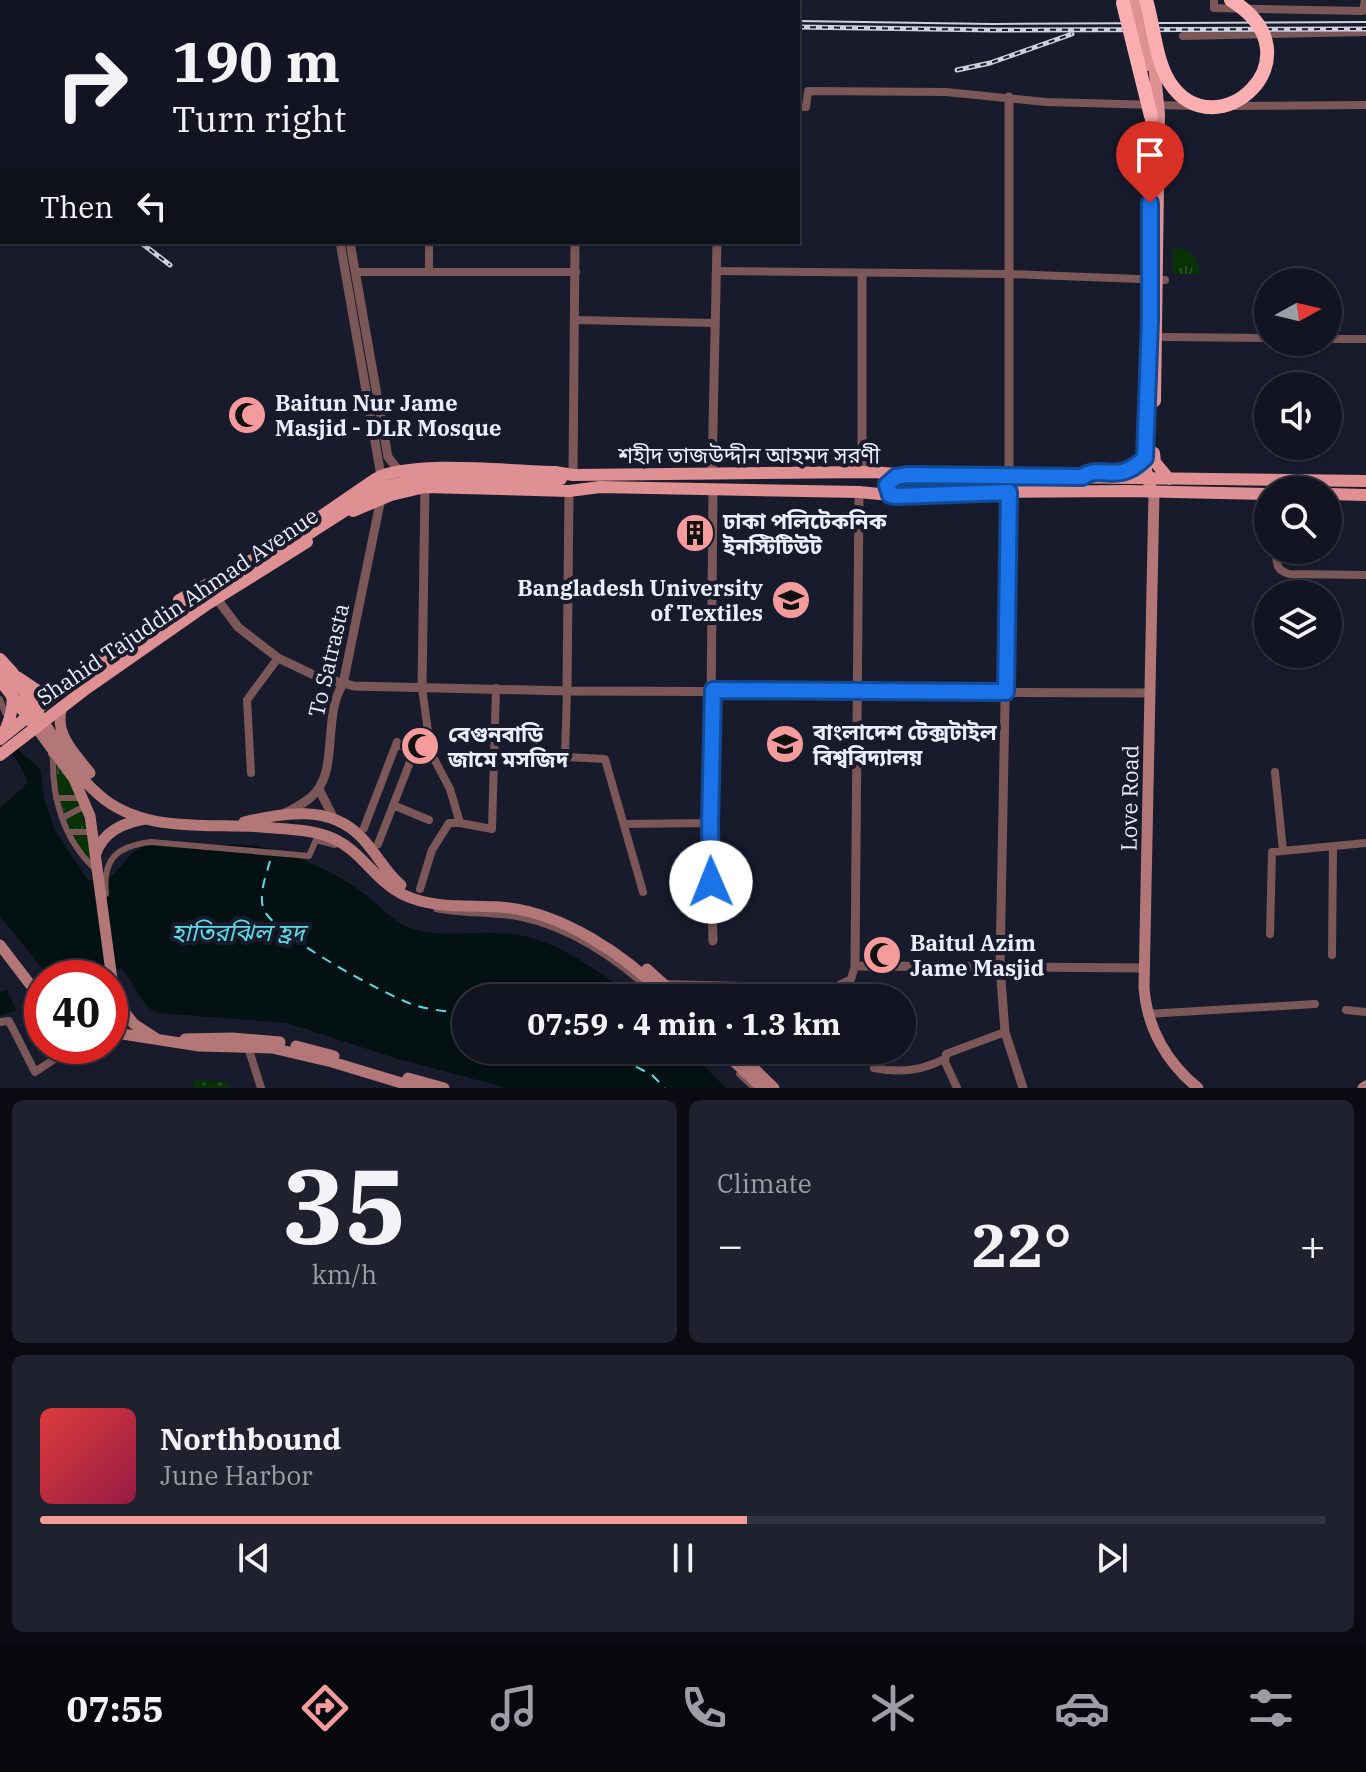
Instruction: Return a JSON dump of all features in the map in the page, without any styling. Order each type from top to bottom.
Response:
[{"type":"highway","points":[[1122,0],[1151,116]]},
{"type":"highway","points":[[1144,0],[1171,84],[1191,101],[1211,107],[1235,103],[1250,93],[1261,80],[1267,62],[1267,41],[1259,22],[1231,0]]},
{"type":"main road","points":[[1135,0],[1150,78],[1151,400]]},
{"type":"main road","points":[[1144,0],[1159,114],[1151,400],[1152,483]]},
{"type":"main road","points":[[1082,477],[1089,473],[1130,471],[1150,453]]},
{"type":"main road","points":[[1150,453],[1169,479]]},
{"type":"main road","name":"শহীদ তাজউদ্দীন আহমদ সরণী","points":[[381,476],[399,471],[432,469],[555,472],[568,482],[600,487],[859,492],[910,497],[970,492],[1129,491]]},
{"type":"main road","points":[[399,471],[420,488]]},
{"type":"main road","points":[[859,492],[876,484],[877,476],[867,472]]},
{"type":"main road","name":"শহীদ তাজউদ্দীন আহমদ সরণী","points":[[398,492],[420,488],[712,473],[867,472],[1082,477],[1152,483],[1169,479],[1254,488]]},
{"type":"main road","points":[[890,495],[888,483],[896,477],[907,475]]},
{"type":"main road","points":[[381,476],[386,489],[398,492]]},
{"type":"main road","points":[[362,488],[375,500],[381,476]]},
{"type":"main road","name":"Shahid Tajuddin Ahmad Avenue","points":[[1,735],[29,710],[182,597],[259,558],[381,476]]},
{"type":"main road","points":[[1,735],[183,603],[260,565],[382,487],[419,479],[568,482]]},
{"type":"main road","name":"শহীদ তাজউদ্দীন আহমদ সরণী","points":[[1342,483],[1366,481]]},
{"type":"main road","points":[[1129,491],[1152,483],[1254,489]]},
{"type":"main road","name":"Love Road","points":[[1152,483],[1145,968],[1147,1014],[1172,1061],[1198,1088]]},
{"type":"main road","points":[[1129,491],[1149,506],[1148,550],[1153,566]]},
{"type":"main road","name":"Shahid Tajuddin Ahmad Avenue","points":[[0,755],[235,584],[354,511],[398,492]]},
{"type":"main road","points":[[1342,494],[1366,495]]},
{"type":"main road","points":[[0,749],[196,603],[235,584]]},
{"type":"main road","points":[[0,659],[29,710]]},
{"type":"main road","points":[[1,735],[13,702],[6,669]]},
{"type":"main road","points":[[6,669],[47,697]]},
{"type":"main road","points":[[1,681],[10,707],[1,735]]},
{"type":"main road","points":[[1,681],[97,793],[145,819],[190,825],[232,824],[309,831],[328,836],[351,848],[402,894],[515,909],[566,924],[654,984]]},
{"type":"main road","points":[[62,707],[60,722],[63,735],[117,806]]},
{"type":"main road","points":[[40,724],[78,786],[90,816],[109,960]]},
{"type":"main road","points":[[232,824],[285,813],[314,814],[334,819],[363,839],[401,885],[433,899],[513,904],[543,912],[579,926],[655,974],[664,984]]},
{"type":"main road","points":[[96,853],[103,839],[113,830],[145,819]]},
{"type":"main road","points":[[0,945],[24,976]]},
{"type":"main road","points":[[128,1016],[140,1030],[163,1040],[208,1038],[274,1041],[313,1049],[444,1088]]},
{"type":"main road","points":[[128,1035],[199,1046],[272,1048],[416,1088]]},
{"type":"main road","points":[[737,1064],[762,1088]]},
{"type":"main road","points":[[749,1064],[774,1088]]},
{"type":"street","points":[[1214,0],[1214,8],[1261,4],[1363,11],[1365,0]]},
{"type":"street","points":[[1183,36],[1366,32]]},
{"type":"street","points":[[800,107],[806,107],[808,91],[946,92],[1046,102],[1168,106],[1366,105]]},
{"type":"street","points":[[1009,97],[1009,477]]},
{"type":"street","points":[[341,244],[351,273],[388,457],[399,471]]},
{"type":"street","points":[[350,244],[351,273],[381,476]]},
{"type":"street","points":[[429,244],[429,270]]},
{"type":"street","points":[[575,244],[565,754],[566,757],[605,759],[643,892]]},
{"type":"street","points":[[712,473],[717,244]]},
{"type":"street","points":[[351,273],[429,270],[576,272]]},
{"type":"street","points":[[716,271],[1008,274],[1165,280]]},
{"type":"street","points":[[862,274],[867,472]]},
{"type":"street","points":[[575,320],[715,323]]},
{"type":"street","points":[[1164,337],[1254,338]]},
{"type":"street","points":[[1342,339],[1366,339]]},
{"type":"street","points":[[420,488],[425,503],[422,688],[431,753],[450,789],[460,823]]},
{"type":"street","points":[[713,489],[710,823],[713,941]]},
{"type":"street","points":[[841,984],[851,979],[855,966],[859,492]]},
{"type":"street","points":[[1009,492],[1000,966],[1005,1032],[1023,1088]]},
{"type":"street","name":"To Satrasta","points":[[319,789],[336,699],[343,684],[376,529],[375,500]]},
{"type":"street","points":[[354,511],[369,511],[376,529]]},
{"type":"street","points":[[1277,564],[1280,571],[1289,574],[1366,575]]},
{"type":"street","points":[[217,599],[238,627],[278,658],[325,679],[368,688],[1150,693]]},
{"type":"street","points":[[251,773],[247,700],[278,658]]},
{"type":"street","points":[[325,679],[336,699]]},
{"type":"street","points":[[420,889],[432,850],[449,823],[492,829],[496,688]]},
{"type":"street","points":[[0,699],[8,714]]},
{"type":"street","points":[[19,741],[35,734],[65,772],[83,807],[90,832],[93,867],[84,858],[62,818],[53,779],[53,757]]},
{"type":"street","points":[[364,828],[397,742],[412,756]]},
{"type":"street","points":[[412,756],[431,753]]},
{"type":"street","points":[[378,844],[412,756]]},
{"type":"street","points":[[53,779],[65,772]]},
{"type":"street","points":[[1275,772],[1283,851]]},
{"type":"street","points":[[285,813],[311,798],[319,789],[334,819]]},
{"type":"street","points":[[56,798],[80,798]]},
{"type":"street","points":[[393,805],[429,820]]},
{"type":"street","points":[[62,818],[83,807]]},
{"type":"street","points":[[624,824],[710,823]]},
{"type":"street","points":[[68,832],[90,832]]},
{"type":"street","points":[[408,1088],[253,1043],[204,1040],[184,1043],[151,1037],[127,1011],[116,984],[104,880],[112,858],[137,843],[151,842],[309,856],[316,840],[331,843],[344,849],[383,886],[407,902],[444,910],[523,918],[572,936],[643,984]]},
{"type":"street","points":[[1270,934],[1272,852],[1366,843]]},
{"type":"street","points":[[1332,955],[1333,847]]},
{"type":"street","points":[[855,966],[1145,968]]},
{"type":"street","points":[[1147,1014],[1315,1004]]},
{"type":"street","points":[[1346,1010],[1366,1012]]},
{"type":"street","points":[[0,1022],[9,1021],[24,1050]]},
{"type":"street","points":[[874,1068],[895,1071],[927,1068],[944,1059],[946,1054],[1005,1032]]},
{"type":"street","points":[[248,1047],[261,1088]]},
{"type":"street","points":[[944,1059],[957,1088]]},
{"type":"street","points":[[31,1064],[35,1072],[47,1064]]},
{"type":"street","points":[[728,1064],[754,1088]]},
{"type":"green space","points":[[1173,248],[1192,255],[1198,263],[1200,274],[1173,274]]},
{"type":"green space","points":[[55,760],[71,785],[81,809],[92,863],[76,840],[65,815]]},
{"type":"green space","points":[[194,1080],[227,1082],[230,1088],[193,1088]]},
{"type":"water","name":"হাতিরঝিল হ্রদ","points":[[0,725],[23,754],[40,769],[45,801],[55,830],[87,879],[104,881],[110,878],[131,854],[145,846],[173,845],[208,851],[226,845],[268,848],[312,863],[351,884],[410,928],[436,933],[505,933],[535,939],[580,960],[615,984],[452,984],[452,1064],[702,1064],[726,1088],[507,1088],[395,1058],[287,1023],[158,1013],[142,1000],[128,977],[128,960],[35,960],[0,916],[0,807],[27,782]]},
{"type":"water","points":[[7,990],[17,1011],[0,1015],[0,992]]},
{"type":"ferry route","points":[[270,861],[262,904],[273,921],[288,934],[331,963],[397,998],[424,1008],[452,1012]]},
{"type":"ferry route","points":[[631,1064],[652,1075],[665,1088]]},
{"type":"tram line","points":[[800,21],[992,24],[1366,22]]},
{"type":"railway","points":[[800,27],[1366,29]]},
{"type":"railway","points":[[957,70],[990,63],[1072,34]]},
{"type":"railway","points":[[143,244],[170,265]]},
{"type":"place","name":"Baitun Nur Jame Masjid - DLR Mosque","points":[[247,415]]},
{"type":"place","name":"ঢাকা পলিটেকনিক ইনস্টিটিউট","points":[[695,533]]},
{"type":"place","name":"Bangladesh University of Textiles","points":[[791,600]]},
{"type":"place","name":"বাংলাদেশ টেক্সটাইল বিশ্ববিদ্যালয়","points":[[785,744]]},
{"type":"place","name":"বেগুনবাড়ি জামে মসজিদ","points":[[420,746]]},
{"type":"place","name":"Baitul Azim Jame Masjid","points":[[882,955]]},
{"type":"route","points":[[711,882],[713,690],[1006,692],[1009,492],[897,496],[890,495],[887,485],[896,477],[907,475],[1082,477],[1089,473],[1130,471],[1145,458],[1150,203]]}]
